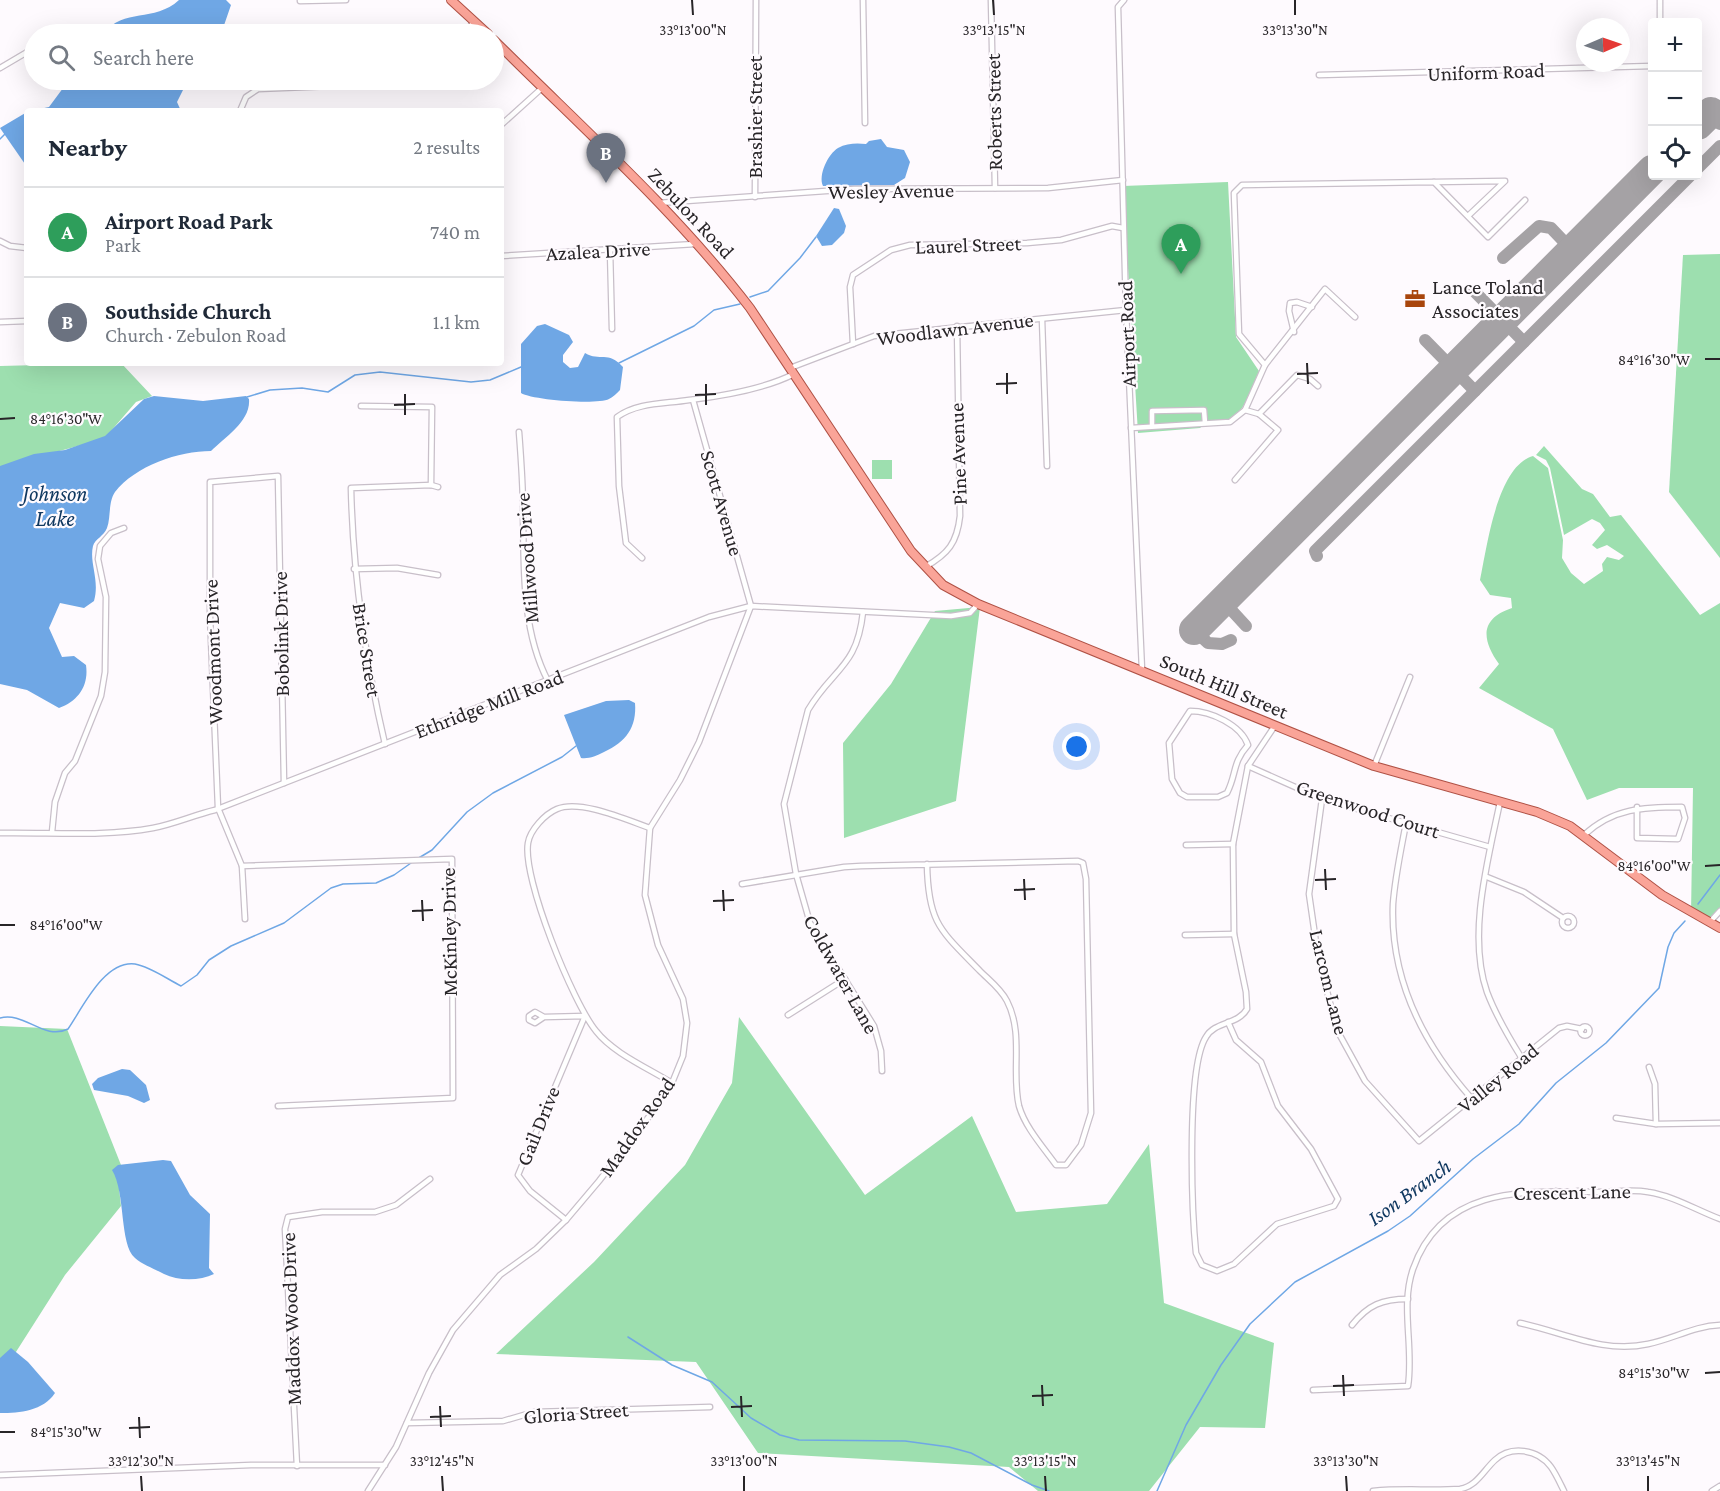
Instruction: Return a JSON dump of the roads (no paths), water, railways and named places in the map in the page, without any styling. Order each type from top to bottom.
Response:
[{"type":"main road","points":[[451,0],[478,24]]},
{"type":"main road","name":"Zebulon Road","points":[[504,50],[658,203],[695,244],[750,308],[792,371]]},
{"type":"main road","name":"South Hill Street","points":[[792,371],[889,519],[924,567],[943,585],[978,604],[1374,766],[1537,812],[1584,835],[1662,895],[1720,928]]},
{"type":"street","points":[[300,1],[346,0]]},
{"type":"street","name":"Brashier Street","points":[[755,198],[756,0]]},
{"type":"street","points":[[863,0],[865,123]]},
{"type":"street","name":"Roberts Street","points":[[991,0],[995,188]]},
{"type":"street","name":"Airport Road","points":[[1124,0],[1118,7],[1126,310],[1142,670]]},
{"type":"street","points":[[1660,0],[1660,18]]},
{"type":"street","points":[[472,24],[475,21]]},
{"type":"street","points":[[0,68],[24,54]]},
{"type":"street","name":"Uniform Road","points":[[1319,75],[1648,66]]},
{"type":"street","points":[[504,122],[542,88]]},
{"type":"street","points":[[241,108],[246,97],[256,90]]},
{"type":"street","name":"Wesley Avenue","points":[[658,203],[755,198],[854,189],[1048,188],[1123,180]]},
{"type":"street","points":[[1265,365],[1239,334],[1234,193],[1242,185],[1505,181],[1468,216]]},
{"type":"street","points":[[1434,182],[1488,237],[1525,200]]},
{"type":"street","name":"Laurel Street","points":[[853,344],[850,287],[853,275],[891,250],[910,245],[1061,240],[1112,226],[1124,228]]},
{"type":"street","points":[[0,241],[10,246],[24,248]]},
{"type":"street","name":"Azalea Drive","points":[[504,256],[695,244]]},
{"type":"street","points":[[610,250],[612,329]]},
{"type":"street","points":[[1131,428],[1230,422],[1245,410],[1265,365],[1325,290],[1355,317]]},
{"type":"street","points":[[1293,332],[1290,303],[1297,302],[1312,307]]},
{"type":"street","name":"Woodlawn Avenue","points":[[642,558],[626,543],[616,442],[619,416],[637,406],[693,400],[780,381],[792,371],[874,336],[1126,310]]},
{"type":"street","points":[[1042,319],[1047,466]]},
{"type":"street","points":[[0,322],[24,321]]},
{"type":"street","name":"Pine Avenue","points":[[924,567],[941,557],[958,536],[960,516],[957,326]]},
{"type":"street","points":[[1259,414],[1297,375],[1310,379],[1318,386]]},
{"type":"street","name":"Scott Avenue","points":[[693,400],[751,606]]},
{"type":"street","points":[[361,406],[432,407],[431,485],[438,487]]},
{"type":"street","points":[[1152,426],[1152,411],[1204,410],[1205,423]]},
{"type":"street","points":[[1235,480],[1278,430],[1259,414],[1245,410]]},
{"type":"street","name":"Millwood Drive","points":[[519,432],[525,593],[531,632],[540,665],[548,681]]},
{"type":"street","name":"Woodmont Drive","points":[[218,808],[210,616],[210,482],[278,476],[278,485]]},
{"type":"street","name":"Bobolink Drive","points":[[278,485],[284,783]]},
{"type":"street","name":"Brice Street","points":[[385,744],[369,671],[354,569],[351,488],[431,485]]},
{"type":"street","points":[[52,832],[55,802],[65,773],[75,760],[101,696],[105,672],[106,597],[98,559],[100,546],[111,533],[124,528]]},
{"type":"street","points":[[354,569],[397,568],[438,575]]},
{"type":"street","name":"Ethridge Mill Road","points":[[0,833],[152,828],[218,808],[284,783],[709,617],[751,606],[951,616],[970,613],[978,604]]},
{"type":"street","name":"Maddox Road","points":[[368,1491],[385,1465],[429,1373],[453,1330],[477,1299],[500,1275],[536,1248],[566,1220],[651,1114],[672,1083],[683,1056],[687,1023],[683,999],[658,945],[645,895],[650,828],[680,780],[699,742],[751,606]]},
{"type":"street","name":"Coldwater Lane","points":[[863,612],[861,632],[850,660],[815,698],[808,710],[783,804],[796,874],[810,923],[878,1035],[882,1071]]},
{"type":"street","points":[[1374,766],[1410,677]]},
{"type":"street","points":[[1201,711],[1208,699]]},
{"type":"street","points":[[1190,711],[1201,711],[1240,729],[1248,745],[1235,765],[1227,793],[1218,797],[1187,797],[1180,793],[1172,779],[1169,743],[1190,711]]},
{"type":"street","points":[[1227,1022],[1236,1040],[1262,1062],[1278,1106],[1318,1160],[1338,1202],[1330,1207],[1277,1224],[1234,1264],[1217,1271],[1207,1268],[1197,1257],[1193,1109],[1198,1065],[1205,1037],[1211,1030],[1227,1022],[1243,1015],[1248,1003],[1234,933],[1233,844],[1248,766],[1274,727]]},
{"type":"street","name":"Greenwood Court","points":[[1248,766],[1322,799],[1490,847]]},
{"type":"street","name":"Larcom Lane","points":[[1322,799],[1309,894],[1318,956],[1336,1029],[1365,1081],[1419,1141]]},
{"type":"street","points":[[1500,802],[1481,901],[1480,962],[1487,991],[1501,1025],[1521,1057]]},
{"type":"street","points":[[1584,835],[1608,817],[1637,807],[1682,807],[1685,818],[1683,831],[1678,838],[1637,838],[1637,807]]},
{"type":"street","points":[[218,808],[242,866],[245,919]]},
{"type":"street","points":[[650,828],[593,808],[558,808],[539,822],[528,843],[532,879],[547,926],[567,982],[585,1016],[597,1034],[672,1083]]},
{"type":"street","points":[[1406,823],[1393,906],[1399,961],[1410,1001],[1425,1037],[1445,1068],[1472,1099]]},
{"type":"street","points":[[1186,845],[1233,844]]},
{"type":"street","name":"McKinley Drive","points":[[242,866],[452,859],[453,1098],[278,1106]]},
{"type":"street","points":[[742,885],[844,867],[927,864],[1078,861],[1086,870],[1091,1113],[1081,1145],[1066,1165],[1056,1165],[1024,1118],[1018,1099],[1016,1036],[1012,1011],[998,988],[941,929],[928,898],[927,864]]},
{"type":"street","points":[[1487,877],[1524,892],[1563,918]]},
{"type":"street","points":[[1709,923],[1720,911]]},
{"type":"street","points":[[1185,935],[1234,933]]},
{"type":"street","points":[[788,1015],[845,979]]},
{"type":"street","points":[[544,1017],[585,1016]]},
{"type":"street","name":"Gail Drive","points":[[566,1220],[530,1191],[518,1174],[585,1016]]},
{"type":"street","name":"Valley Road","points":[[1419,1141],[1559,1028],[1567,1026],[1582,1029]]},
{"type":"street","points":[[1649,1066],[1655,1084],[1656,1124]]},
{"type":"street","points":[[1616,1118],[1656,1124],[1720,1123]]},
{"type":"street","name":"Maddox Wood Drive","points":[[297,1466],[285,1229],[288,1217],[322,1212],[375,1212],[396,1205],[430,1179]]},
{"type":"street","name":"Crescent Lane","points":[[1313,1390],[1408,1386],[1409,1285],[1420,1252],[1444,1222],[1456,1212],[1489,1196],[1556,1191],[1646,1191],[1676,1200],[1720,1219]]},
{"type":"street","points":[[1352,1325],[1362,1313],[1380,1301],[1408,1299]]},
{"type":"street","points":[[1520,1323],[1555,1331],[1597,1346],[1622,1347],[1648,1344],[1687,1330],[1720,1325]]},
{"type":"street","name":"Gloria Street","points":[[407,1423],[503,1421],[534,1412],[710,1407]]},
{"type":"street","points":[[1373,1491],[1461,1489],[1479,1480],[1495,1459],[1510,1451],[1526,1451],[1539,1456],[1551,1466],[1564,1491]]},
{"type":"street","points":[[0,1475],[385,1465]]},
{"type":"street","points":[[1712,1491],[1720,1486]]},
{"type":"water","points":[[179,0],[226,0],[231,5],[224,24],[115,24],[130,17],[169,7]]},
{"type":"water","points":[[62,90],[183,90],[177,102],[180,108],[44,108],[49,107]]},
{"type":"water","points":[[24,114],[24,163],[0,128]]},
{"type":"water","points":[[881,139],[887,147],[904,150],[910,162],[905,178],[894,185],[823,186],[823,171],[834,151],[845,145],[866,144],[869,141]]},
{"type":"water","points":[[834,208],[839,209],[846,226],[844,233],[832,245],[822,246],[816,236]]},
{"type":"water","points":[[545,324],[569,335],[573,342],[563,355],[563,362],[570,368],[578,367],[585,353],[595,357],[608,357],[618,362],[623,367],[620,390],[609,399],[592,402],[551,400],[521,393],[521,344],[537,326]]},
{"type":"water","name":"Johnson Lake","points":[[154,396],[203,401],[246,396],[249,399],[249,407],[236,428],[211,451],[185,454],[158,462],[134,475],[115,492],[111,500],[107,528],[93,546],[92,559],[96,586],[94,601],[84,608],[60,603],[49,628],[62,657],[74,656],[86,665],[86,680],[77,697],[59,708],[27,690],[0,684],[0,466],[34,454],[65,450],[105,436],[144,399]]},
{"type":"water","points":[[629,700],[635,703],[635,712],[632,726],[624,738],[612,748],[598,755],[581,758],[564,715],[606,701]]},
{"type":"water","points":[[122,1069],[130,1070],[146,1085],[150,1100],[144,1103],[128,1096],[94,1090],[92,1084],[98,1078]]},
{"type":"water","points":[[171,1161],[190,1195],[210,1214],[209,1268],[214,1274],[196,1279],[170,1276],[142,1263],[130,1251],[124,1230],[119,1191],[112,1170],[118,1165]]},
{"type":"water","points":[[11,1348],[28,1362],[55,1393],[44,1404],[30,1410],[0,1413],[0,1358]]},
{"type":"waterway","points":[[0,139],[5,134]]},
{"type":"waterway","points":[[750,297],[768,291],[800,258],[816,237]]},
{"type":"waterway","points":[[619,363],[694,326],[714,310],[740,304]]},
{"type":"waterway","points":[[247,397],[270,390],[302,388],[328,392],[355,375],[380,372],[471,382],[490,380],[521,367]]},
{"type":"waterway","points":[[417,859],[432,850],[467,812],[493,793],[562,757],[576,746]]},
{"type":"waterway","points":[[0,1018],[17,1018],[51,1031],[59,1032],[68,1029],[95,988],[113,970],[124,965],[135,964],[153,970],[181,986],[197,975],[209,960],[231,946],[284,923],[331,888],[343,884],[376,883],[394,875],[411,863]]},
{"type":"waterway","name":"Ison Branch","points":[[1698,904],[1720,875]]},
{"type":"waterway","name":"Ison Branch","points":[[1157,1491],[1186,1425],[1221,1365],[1250,1324],[1295,1282],[1388,1231],[1410,1216],[1473,1159],[1519,1124],[1556,1083],[1606,1043],[1659,988],[1668,947],[1674,933],[1685,921]]},
{"type":"waterway","points":[[628,1337],[672,1365],[712,1382],[751,1418],[780,1435],[799,1440],[905,1441],[949,1447],[971,1453],[1032,1485],[1049,1491]]},
{"type":"place","name":"Southside Church","points":[[606,183]]},
{"type":"place","name":"Airport Road Park","points":[[1181,274]]},
{"type":"place","name":"Lance Toland Associates","points":[[1415,299]]}]
